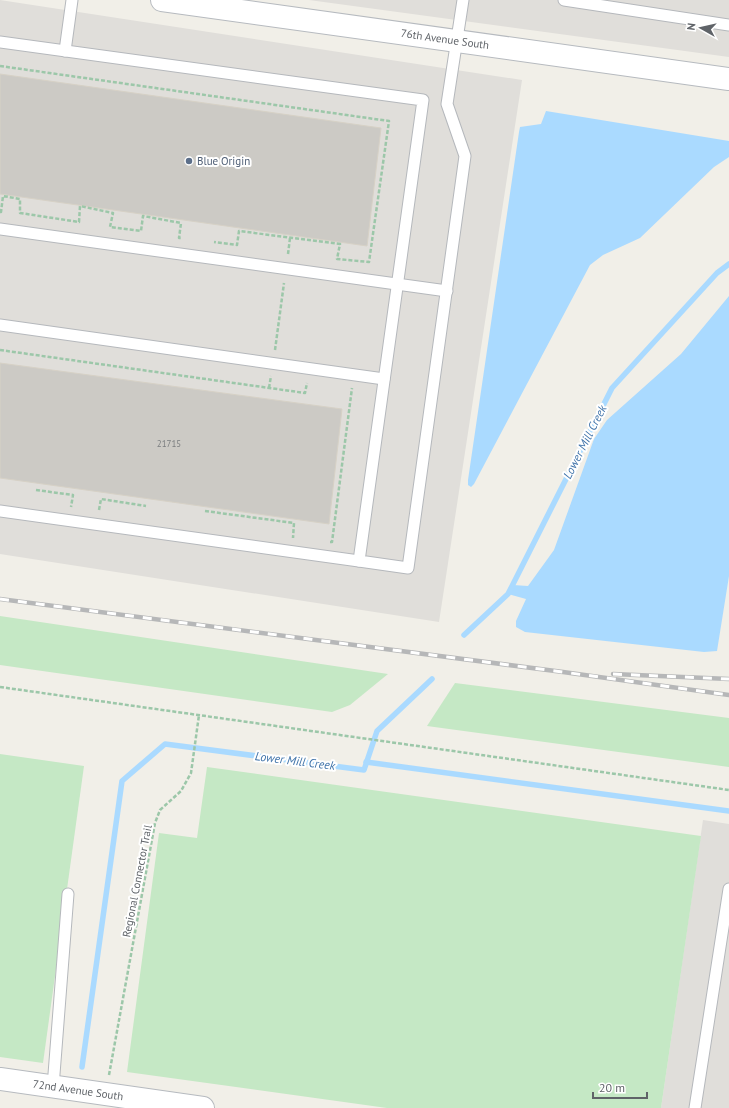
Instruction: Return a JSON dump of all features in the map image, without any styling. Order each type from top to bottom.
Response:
[{"type":"street","name":"76th Avenue South","points":[[162,0],[729,79]]},
{"type":"street","name":"72nd Avenue South","points":[[0,1080],[53,1087],[148,1104],[203,1108]]},
{"type":"lane","points":[[65,51],[72,0]]},
{"type":"lane","points":[[0,511],[408,568],[465,156],[447,104],[463,0]]},
{"type":"lane","points":[[564,0],[729,24]]},
{"type":"lane","points":[[0,42],[423,100],[359,561]]},
{"type":"lane","points":[[0,229],[447,291]]},
{"type":"lane","points":[[0,325],[384,378]]},
{"type":"lane","points":[[695,1108],[729,889]]},
{"type":"lane","points":[[53,1087],[68,894]]},
{"type":"path","points":[[0,66],[389,121],[369,262],[337,259],[340,244],[239,231],[237,245],[208,242]]},
{"type":"path","points":[[0,212],[3,196],[20,199],[20,213],[79,222],[80,206],[113,213],[110,227],[140,231],[143,216],[181,223],[179,238],[187,239]]},
{"type":"path","points":[[270,388],[290,238]]},
{"type":"path","points":[[0,350],[305,393],[308,378]]},
{"type":"path","points":[[324,541],[332,542],[352,385]]},
{"type":"path","points":[[36,490],[73,495],[71,510]]},
{"type":"path","points":[[99,514],[101,499],[146,506]]},
{"type":"path","points":[[205,511],[294,523],[293,538],[301,539]]},
{"type":"path","points":[[0,687],[729,790]]},
{"type":"path","name":"Regional Connector Trail","points":[[112,1061],[155,823],[160,810],[182,791],[191,773],[199,715]]},
{"type":"shaded area","points":[[0,0],[522,80],[439,622],[0,554]]},
{"type":"shaded area","points":[[309,0],[729,0],[729,57]]},
{"type":"shaded area","points":[[703,820],[729,824],[729,1108],[661,1108]]},
{"type":"green space","points":[[0,616],[388,674],[350,705],[332,712],[0,665]]},
{"type":"green space","points":[[455,683],[729,718],[729,767],[427,726]]},
{"type":"green space","points":[[0,754],[84,766],[43,1063],[0,1057]]},
{"type":"green space","points":[[207,767],[701,836],[661,1108],[387,1108],[127,1072],[159,833],[197,838]]},
{"type":"water","points":[[546,111],[729,141],[729,157],[714,167],[640,238],[603,255],[590,265],[474,484],[471,487],[468,485],[468,480],[519,132],[520,127],[541,124]]},
{"type":"water","points":[[729,296],[729,576],[717,651],[704,652],[525,632],[516,627],[516,621],[526,599],[508,594],[513,585],[528,586],[554,550],[594,439],[607,420],[681,354]]},
{"type":"building","name":"Blue Origin","points":[[0,74],[381,128],[367,246],[0,194]]},
{"type":"building","points":[[0,363],[342,409],[329,524],[0,478]]},
{"type":"waterway","name":"Lower Mill Creek","points":[[464,635],[508,594],[612,388],[717,273],[729,264]]},
{"type":"waterway","name":"Lower Mill Creek","points":[[82,1067],[122,781],[165,744],[364,770],[377,731],[432,679]]},
{"type":"waterway","points":[[366,762],[729,811]]},
{"type":"railway","points":[[0,599],[729,695]]},
{"type":"railway","points":[[613,674],[729,679]]},
{"type":"place","name":"Blue Origin","points":[[189,161]]}]
